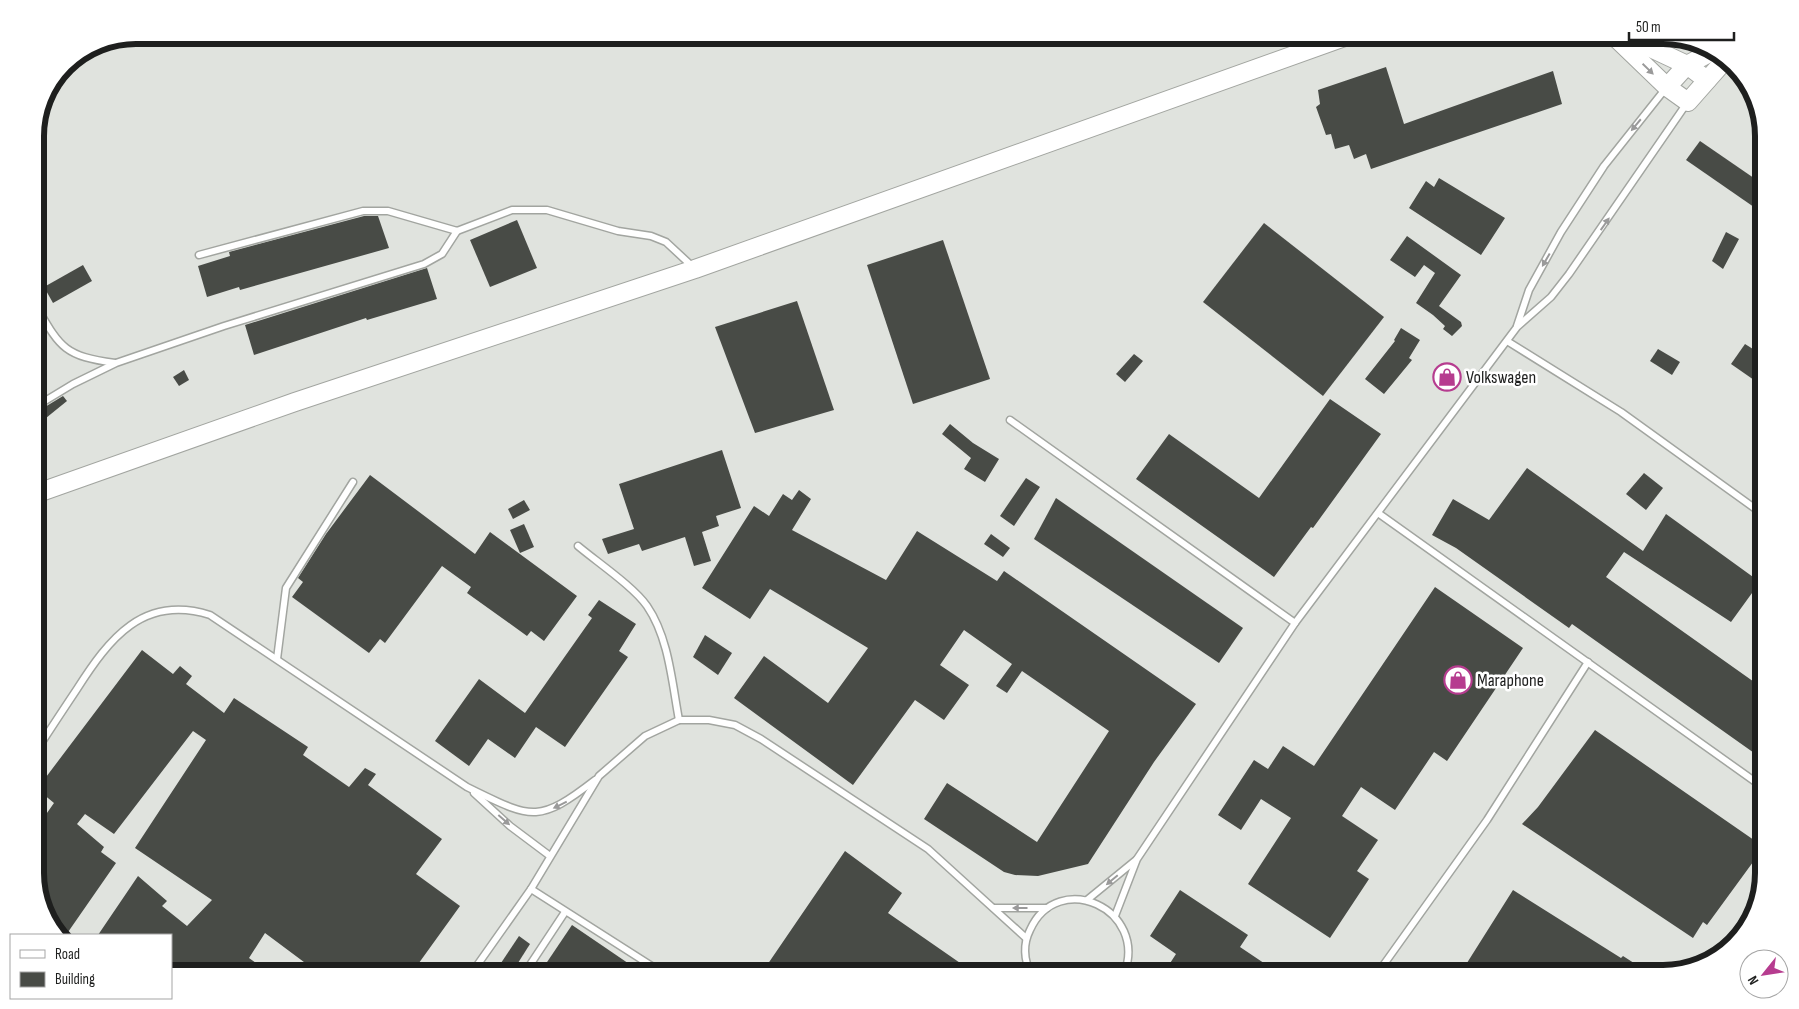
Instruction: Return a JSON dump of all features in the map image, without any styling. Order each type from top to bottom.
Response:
[{"type":"main road","points":[[44,491],[295,402],[695,269],[1325,44]]},
{"type":"main road","points":[[1622,44],[1667,87],[1688,102],[1721,65]]},
{"type":"main road","points":[[1642,44],[1687,65],[1707,80]]},
{"type":"main road","points":[[1667,87],[1687,65],[1706,55]]},
{"type":"lane","points":[[1517,327],[1528,290],[1561,232],[1604,166],[1667,87]]},
{"type":"lane","points":[[1115,916],[1136,859],[1295,623],[1517,327],[1551,297],[1569,274],[1688,102]]},
{"type":"lane","points":[[199,255],[363,211],[388,212],[457,230],[512,210],[547,210],[666,242],[695,269]]},
{"type":"lane","points":[[44,402],[73,384],[116,363],[224,326],[424,264],[442,254],[457,230]]},
{"type":"lane","points":[[44,319],[63,348],[74,355],[116,363]]},
{"type":"lane","points":[[1507,341],[1621,412],[1755,509]]},
{"type":"lane","points":[[1010,420],[1295,623]]},
{"type":"lane","points":[[277,658],[286,588],[353,482]]},
{"type":"lane","points":[[1378,513],[1755,782]]},
{"type":"lane","points":[[578,546],[646,604],[656,621],[667,656],[680,720]]},
{"type":"lane","points":[[44,739],[103,650],[113,638],[153,613],[195,610],[210,615],[277,658],[467,787],[510,826],[550,856]]},
{"type":"lane","points":[[1383,965],[1487,820],[1588,662]]},
{"type":"lane","points":[[467,787],[526,813],[545,811],[564,804],[645,736],[680,720],[709,720],[734,725],[761,739],[928,849],[1026,938]]},
{"type":"lane","points":[[477,965],[531,889],[599,776]]},
{"type":"lane","points":[[1087,900],[1136,859]]},
{"type":"lane","points":[[531,889],[650,965]]},
{"type":"lane","points":[[1028,965],[1025,953],[1026,938],[1034,921],[1047,908],[1073,899],[1087,900],[1102,906],[1115,916],[1124,931],[1129,948],[1127,965]]},
{"type":"lane","points":[[994,908],[1047,908]]},
{"type":"lane","points":[[530,965],[565,912]]},
{"type":"building","points":[[1386,67],[1404,124],[1553,71],[1562,104],[1371,169],[1366,154],[1354,159],[1349,145],[1335,149],[1331,134],[1326,135],[1316,107],[1320,104],[1318,90]]},
{"type":"building","points":[[1700,141],[1755,179],[1755,208],[1686,160]]},
{"type":"building","points":[[1439,178],[1505,218],[1481,255],[1409,208],[1426,181],[1434,187]]},
{"type":"building","points":[[364,216],[378,216],[389,248],[240,290],[239,287],[207,297],[198,266],[230,256],[229,252]]},
{"type":"building","points":[[517,220],[537,268],[490,287],[470,240]]},
{"type":"building","points":[[1264,223],[1384,317],[1323,396],[1203,302]]},
{"type":"building","points":[[1726,232],[1739,239],[1723,269],[1712,261]]},
{"type":"building","points":[[1407,236],[1461,275],[1439,306],[1461,322],[1462,326],[1452,336],[1443,329],[1445,326],[1433,315],[1416,303],[1435,273],[1424,265],[1415,277],[1390,260]]},
{"type":"building","points":[[943,240],[990,379],[913,404],[867,265]]},
{"type":"building","points":[[83,265],[92,281],[53,303],[44,287]]},
{"type":"building","points":[[427,268],[437,299],[367,320],[366,318],[254,355],[245,325]]},
{"type":"building","points":[[797,301],[834,410],[755,433],[715,327]]},
{"type":"building","points":[[1401,328],[1420,340],[1409,358],[1412,360],[1384,394],[1365,379],[1395,341]]},
{"type":"building","points":[[1745,344],[1755,350],[1755,378],[1754,380],[1731,364]]},
{"type":"building","points":[[1658,349],[1680,362],[1672,375],[1650,361]]},
{"type":"building","points":[[1134,354],[1143,361],[1125,382],[1116,374]]},
{"type":"building","points":[[184,370],[189,380],[179,386],[173,377]]},
{"type":"building","points":[[63,396],[67,401],[46,418],[44,408]]},
{"type":"building","points":[[1330,399],[1381,434],[1313,528],[1311,527],[1274,577],[1136,479],[1169,434],[1259,498]]},
{"type":"building","points":[[950,424],[973,443],[999,459],[985,482],[964,469],[971,458],[942,434]]},
{"type":"building","points":[[722,450],[741,508],[716,516],[719,526],[702,532],[711,561],[694,566],[685,537],[642,551],[639,544],[608,554],[602,539],[634,529],[619,484]]},
{"type":"building","points":[[1527,468],[1643,551],[1666,514],[1755,578],[1755,589],[1731,622],[1624,552],[1606,577],[1755,683],[1755,754],[1572,624],[1569,628],[1456,548],[1432,535],[1453,499],[1489,520]]},
{"type":"building","points":[[1644,473],[1663,488],[1646,510],[1626,494]]},
{"type":"building","points":[[370,475],[475,554],[490,532],[577,596],[544,641],[531,631],[527,636],[467,593],[471,587],[442,566],[385,643],[380,639],[369,653],[292,597],[303,582],[298,578],[326,534]]},
{"type":"building","points":[[1026,478],[1040,487],[1014,526],[1000,516]]},
{"type":"building","points":[[799,490],[811,499],[792,530],[886,580],[917,531],[997,581],[1004,571],[1196,704],[1154,762],[1088,864],[1038,876],[1015,875],[1004,872],[924,819],[947,783],[1037,842],[1109,731],[1022,671],[1007,693],[996,686],[1012,664],[964,630],[940,665],[969,685],[944,720],[915,700],[853,785],[734,698],[764,656],[828,703],[868,648],[770,589],[750,619],[702,588],[754,506],[769,516],[783,494],[792,500]]},
{"type":"building","points":[[1056,498],[1243,628],[1219,663],[1034,539]]},
{"type":"building","points":[[524,500],[530,510],[513,519],[508,509]]},
{"type":"building","points":[[524,524],[534,547],[520,553],[510,530]]},
{"type":"building","points":[[991,534],[1010,548],[1003,557],[984,544]]},
{"type":"building","points":[[1435,587],[1523,648],[1447,761],[1434,752],[1395,810],[1361,787],[1342,816],[1378,840],[1357,871],[1369,879],[1330,938],[1248,884],[1291,818],[1261,799],[1241,830],[1218,815],[1254,760],[1268,769],[1283,746],[1314,766]]},
{"type":"building","points":[[599,600],[636,624],[619,651],[628,657],[565,747],[536,727],[515,758],[488,739],[469,766],[435,741],[479,679],[525,713],[592,618],[588,615]]},
{"type":"building","points":[[705,635],[732,653],[718,675],[693,657]]},
{"type":"building","points":[[142,650],[173,674],[180,666],[192,676],[186,684],[224,713],[234,698],[308,747],[303,755],[349,787],[365,768],[376,774],[368,785],[442,839],[416,874],[460,906],[417,965],[308,965],[265,933],[249,958],[256,965],[172,965],[172,934],[99,934],[138,876],[167,901],[162,906],[187,926],[212,900],[135,848],[206,740],[193,731],[114,834],[85,814],[77,824],[104,847],[101,852],[116,863],[67,934],[53,914],[44,879],[44,817],[54,803],[44,795],[44,780]]},
{"type":"building","points":[[1595,730],[1755,841],[1755,859],[1707,925],[1703,922],[1693,938],[1522,824],[1538,807]]},
{"type":"building","points":[[845,851],[902,893],[888,913],[963,965],[767,965]]},
{"type":"building","points":[[1180,890],[1248,935],[1240,947],[1267,965],[1169,965],[1176,954],[1150,936]]},
{"type":"building","points":[[1513,890],[1621,958],[1623,956],[1637,965],[1466,965]]},
{"type":"building","points":[[572,925],[631,965],[545,965]]},
{"type":"building","points":[[519,936],[530,944],[517,965],[500,965]]},
{"type":"place","name":"Volkswagen","points":[[1447,377]]},
{"type":"place","name":"Maraphone","points":[[1458,680]]}]
